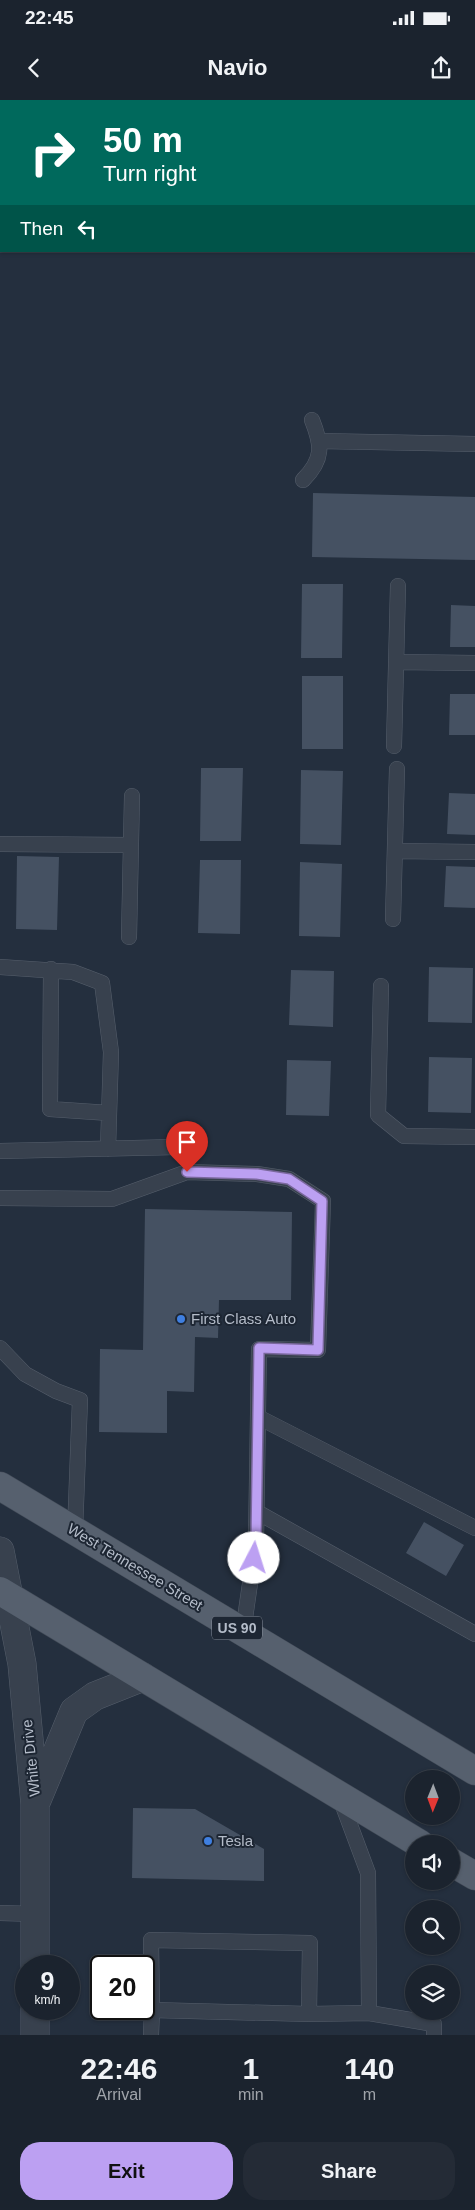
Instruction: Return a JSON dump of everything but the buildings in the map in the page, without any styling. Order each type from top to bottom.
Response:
[{"type":"main road","name":"West Tennessee Street","points":[[0,1486],[475,1771]]},
{"type":"main road","points":[[5,1595],[143,1676],[405,1835]]},
{"type":"main road","points":[[460,1867],[475,1876]]},
{"type":"street","name":"White Drive","points":[[0,1552],[5,1595],[22,1664],[36,1804],[35,1955]]},
{"type":"street","points":[[36,1804],[74,1711],[95,1696],[143,1676]]},
{"type":"street","points":[[35,2020],[35,2035]]},
{"type":"lane","points":[[303,480],[310,473],[320,454],[319,441],[312,420]]},
{"type":"lane","points":[[319,441],[475,444]]},
{"type":"lane","points":[[394,746],[398,586]]},
{"type":"lane","points":[[396,662],[475,663]]},
{"type":"lane","points":[[394,919],[397,769]]},
{"type":"lane","points":[[129,937],[132,796]]},
{"type":"lane","points":[[0,844],[131,844]]},
{"type":"lane","points":[[395,851],[475,852]]},
{"type":"lane","points":[[0,967],[73,972],[102,983],[111,1052],[108,1149]]},
{"type":"lane","points":[[51,969],[50,1109],[109,1113]]},
{"type":"lane","points":[[381,986],[378,1115],[404,1136],[475,1137]]},
{"type":"lane","points":[[0,1151],[178,1147]]},
{"type":"lane","points":[[0,1198],[112,1200],[187,1172],[257,1174],[289,1179],[322,1201],[318,1350],[259,1348],[256,1542],[243,1632]]},
{"type":"lane","points":[[0,1348],[25,1374],[56,1391],[80,1400],[75,1531]]},
{"type":"lane","points":[[258,1418],[475,1528]]},
{"type":"lane","points":[[256,1512],[475,1634]]},
{"type":"lane","points":[[339,1796],[368,1872],[368,2013]]},
{"type":"lane","points":[[0,1913],[35,1914]]},
{"type":"lane","points":[[151,1955],[151,1940],[310,1943],[309,2014]]},
{"type":"lane","points":[[155,2010],[309,2014],[368,2013],[434,2024],[434,2035]]},
{"type":"lane","points":[[151,2035],[152,2020]]},
{"type":"place","name":"First Class Auto","points":[[181,1319]]},
{"type":"place","name":"Tesla","points":[[208,1841]]},
{"type":"route","points":[[187,1172],[257,1174],[289,1179],[322,1201],[318,1350],[259,1348],[256,1542],[254,1558]]}]
